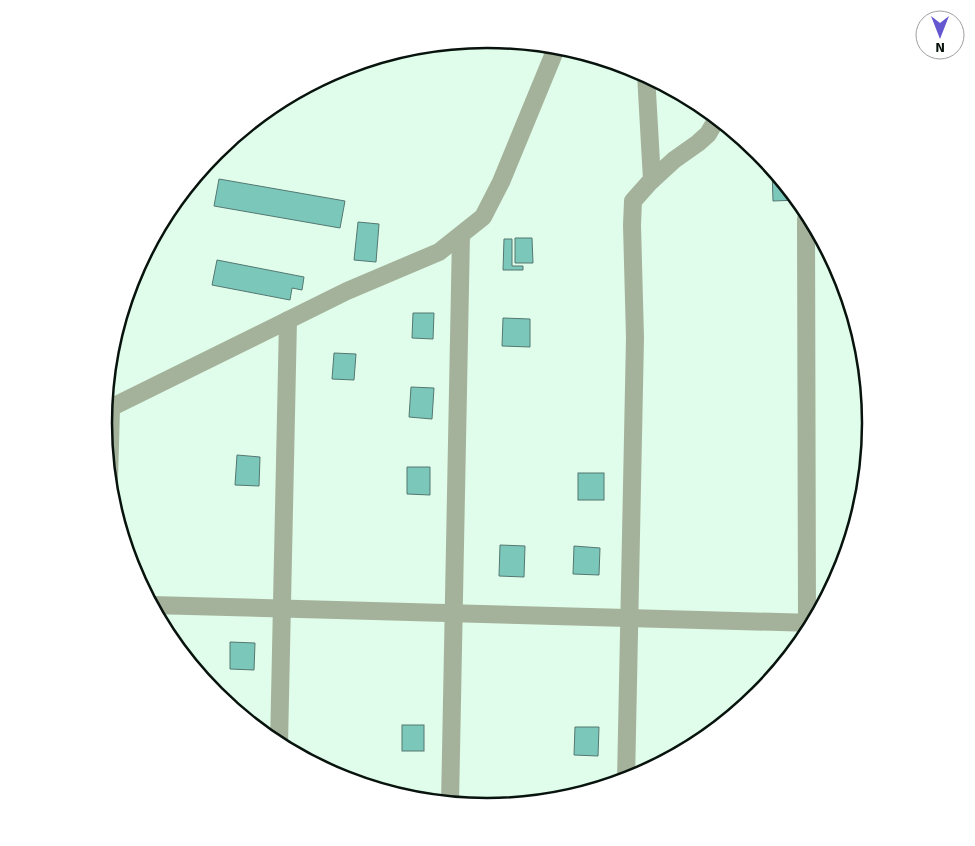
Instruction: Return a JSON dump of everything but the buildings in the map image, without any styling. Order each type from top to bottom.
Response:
[{"type":"street","points":[[113,407],[347,291],[439,252],[461,235],[483,217],[501,182],[554,54]]},
{"type":"street","points":[[646,83],[652,180]]},
{"type":"street","points":[[626,772],[635,338],[633,201],[674,160],[708,134],[714,124]]},
{"type":"street","points":[[806,224],[811,614]]},
{"type":"street","points":[[450,796],[461,235]]},
{"type":"street","points":[[279,735],[288,320]]},
{"type":"street","points":[[159,605],[806,623]]}]
